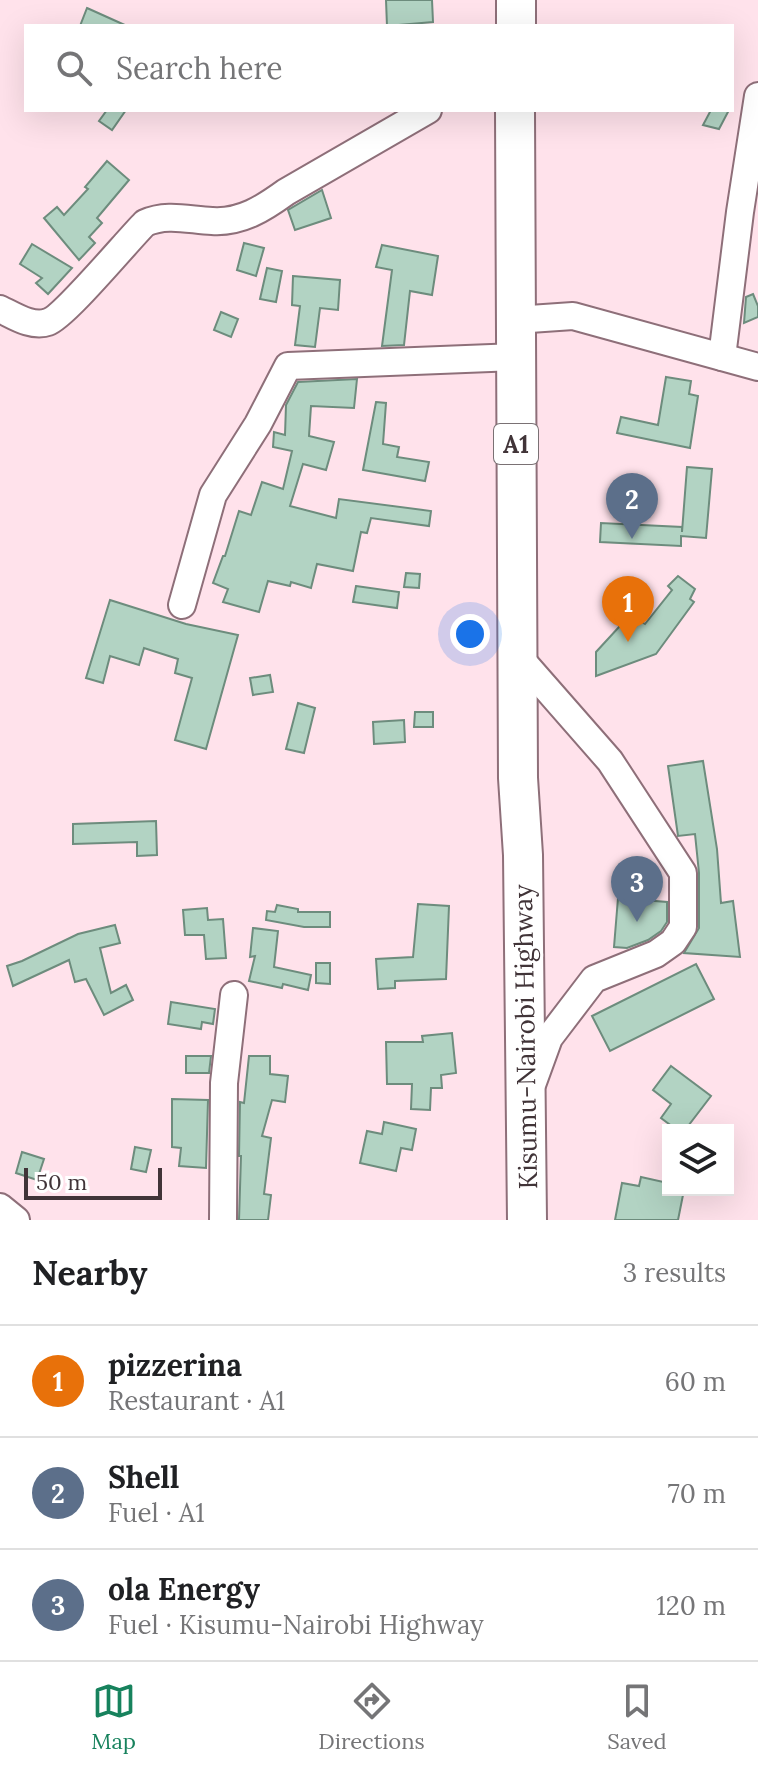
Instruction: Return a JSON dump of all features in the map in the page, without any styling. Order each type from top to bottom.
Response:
[{"type":"highway","points":[[516,0],[516,24]]},
{"type":"highway","name":"A1","points":[[515,112],[518,778],[523,855]]},
{"type":"highway","name":"Kisumu-Nairobi Highway","points":[[523,855],[527,1220]]},
{"type":"street","points":[[722,357],[758,96]]},
{"type":"street","points":[[0,309],[37,324],[48,322],[64,310],[145,223],[160,217],[236,220],[267,206],[425,112]]},
{"type":"street","points":[[182,605],[213,495],[258,424],[288,366],[515,338],[573,316],[758,367]]},
{"type":"street","points":[[518,656],[610,761],[683,873],[683,927],[673,942],[656,954],[594,979],[549,1038],[526,1100]]},
{"type":"street","points":[[223,1220],[224,1083],[234,995]]},
{"type":"street","points":[[0,1207],[16,1220]]},
{"type":"building","points":[[386,0],[432,0],[433,22],[387,24]]},
{"type":"building","points":[[87,8],[123,24],[81,24]]},
{"type":"building","points":[[106,112],[125,112],[112,130],[99,121]]},
{"type":"building","points":[[710,112],[728,112],[719,129],[703,125]]},
{"type":"building","points":[[107,161],[129,180],[97,218],[102,223],[89,237],[95,243],[79,260],[44,218],[57,207],[64,215],[88,189],[85,187]]},
{"type":"building","points":[[322,190],[331,218],[295,230],[288,210]]},
{"type":"building","points":[[244,243],[264,248],[256,276],[237,270]]},
{"type":"building","points":[[32,244],[72,268],[48,294],[36,283],[42,278],[20,264]]},
{"type":"building","points":[[382,245],[438,256],[432,295],[410,291],[404,345],[382,346],[392,270],[376,267]]},
{"type":"building","points":[[267,268],[282,271],[276,302],[260,299]]},
{"type":"building","points":[[293,276],[340,280],[338,310],[320,308],[315,347],[295,345],[300,306],[292,305]]},
{"type":"building","points":[[753,294],[758,317],[744,323],[746,297]]},
{"type":"building","points":[[221,312],[238,319],[231,337],[214,330]]},
{"type":"building","points":[[666,377],[691,381],[689,394],[698,396],[690,448],[617,433],[621,417],[658,425]]},
{"type":"building","points":[[357,379],[354,408],[311,406],[309,436],[334,442],[326,470],[303,464],[290,506],[336,518],[339,499],[431,511],[429,526],[371,518],[367,533],[361,532],[353,571],[317,564],[311,588],[291,582],[290,586],[268,581],[259,612],[223,602],[228,589],[213,583],[239,511],[251,515],[262,482],[283,489],[292,451],[273,447],[274,432],[285,435],[286,405],[298,382]]},
{"type":"building","points":[[376,402],[386,403],[383,444],[399,447],[397,457],[429,462],[425,481],[363,470]]},
{"type":"building","points":[[687,467],[712,469],[706,538],[681,536],[681,546],[600,542],[601,523],[682,527],[682,532]]},
{"type":"building","points":[[406,573],[420,574],[419,588],[404,587]]},
{"type":"building","points":[[678,576],[695,589],[690,599],[694,602],[656,654],[596,676],[596,652],[630,615],[645,624],[672,590],[668,586]]},
{"type":"building","points":[[356,586],[399,592],[397,608],[353,602]]},
{"type":"building","points":[[110,600],[186,624],[238,635],[206,749],[175,740],[192,678],[175,673],[178,659],[144,648],[139,665],[110,656],[103,683],[86,678]]},
{"type":"building","points":[[270,675],[273,692],[253,695],[250,678]]},
{"type":"building","points":[[298,703],[315,708],[304,753],[286,749]]},
{"type":"building","points":[[415,712],[433,712],[433,727],[414,727]]},
{"type":"building","points":[[404,720],[405,742],[374,744],[373,722]]},
{"type":"building","points":[[703,761],[717,849],[721,903],[733,901],[740,957],[684,953],[699,928],[699,873],[695,834],[678,836],[668,766]]},
{"type":"building","points":[[156,821],[157,855],[137,856],[137,842],[73,844],[73,824]]},
{"type":"building","points":[[618,898],[667,902],[667,922],[661,931],[648,940],[627,948],[614,947]]},
{"type":"building","points":[[418,904],[449,906],[446,979],[395,981],[395,988],[378,989],[376,959],[413,957]]},
{"type":"building","points":[[277,905],[298,909],[298,912],[330,912],[330,927],[304,927],[266,920],[267,911],[275,912]]},
{"type":"building","points":[[207,908],[208,920],[223,919],[226,958],[206,959],[204,935],[185,935],[183,910]]},
{"type":"building","points":[[115,925],[120,943],[100,948],[111,993],[126,985],[133,1000],[104,1015],[86,979],[75,982],[69,960],[13,986],[7,966],[78,934]]},
{"type":"building","points":[[253,928],[278,931],[274,967],[311,975],[308,990],[249,981],[255,956],[250,957]]},
{"type":"building","points":[[316,963],[330,963],[330,984],[316,983]]},
{"type":"building","points":[[696,964],[714,999],[610,1051],[592,1016]]},
{"type":"building","points":[[171,1002],[215,1009],[213,1024],[202,1022],[201,1029],[168,1024]]},
{"type":"building","points":[[452,1033],[456,1073],[441,1075],[442,1088],[431,1088],[430,1110],[411,1109],[412,1084],[387,1084],[386,1042],[423,1042],[422,1036]]},
{"type":"building","points":[[186,1056],[211,1056],[209,1073],[186,1073]]},
{"type":"building","points":[[249,1056],[270,1056],[270,1074],[288,1076],[285,1102],[272,1100],[262,1136],[271,1138],[264,1194],[271,1195],[268,1220],[239,1220],[240,1102],[244,1103]]},
{"type":"building","points":[[671,1066],[711,1096],[690,1124],[669,1124],[661,1118],[671,1104],[653,1090]]},
{"type":"building","points":[[172,1099],[208,1100],[206,1168],[179,1166],[181,1148],[172,1147]]},
{"type":"building","points":[[384,1122],[416,1129],[412,1150],[401,1148],[396,1171],[360,1163],[367,1131],[382,1134]]},
{"type":"building","points":[[135,1147],[151,1150],[146,1172],[131,1169]]},
{"type":"building","points":[[22,1152],[44,1159],[37,1180],[16,1173]]},
{"type":"building","points":[[641,1177],[662,1182],[662,1196],[683,1196],[678,1220],[615,1220],[622,1183],[639,1186]]},
{"type":"place","name":"Shell","points":[[632,539]]},
{"type":"place","name":"pizzerina","points":[[628,642]]},
{"type":"place","name":"ola Energy","points":[[637,922]]}]
